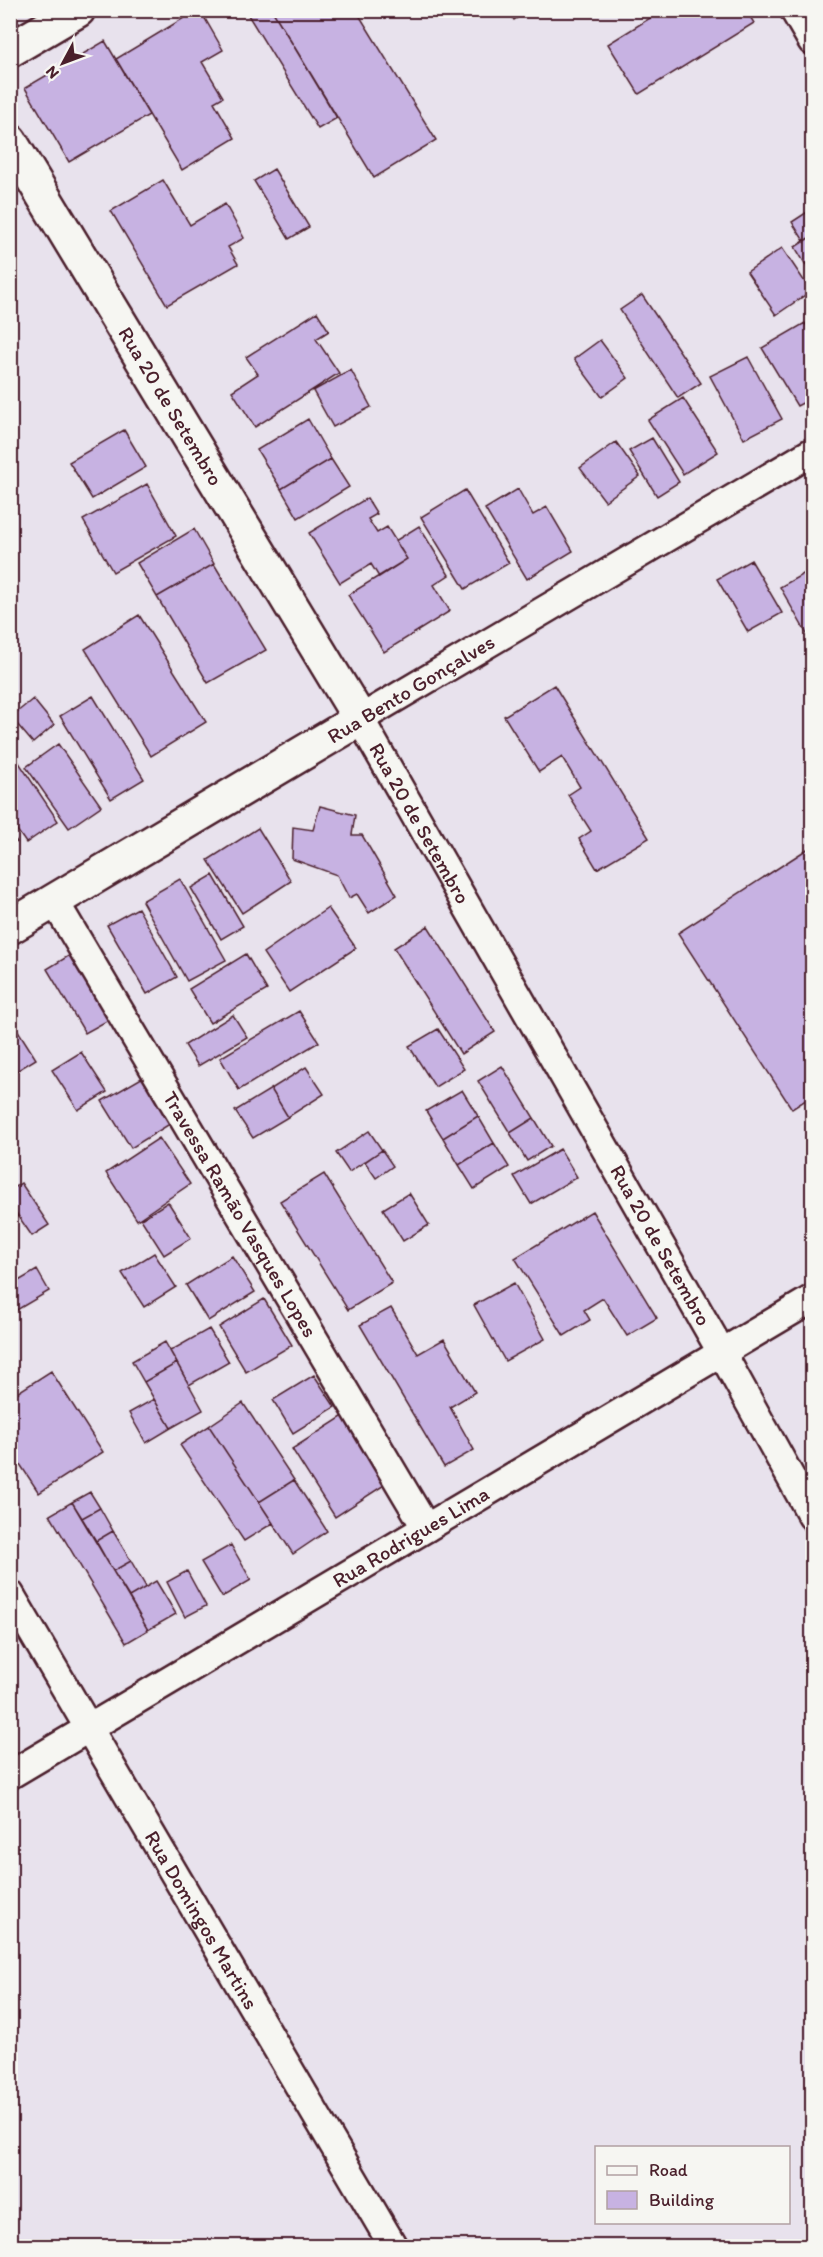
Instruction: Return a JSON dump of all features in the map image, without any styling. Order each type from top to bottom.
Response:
[{"type":"main road","points":[[10,50],[78,10]]},
{"type":"main road","name":"Rua 20 de Setembro","points":[[10,141],[360,719]]},
{"type":"main road","name":"Rua Bento Gonçalves","points":[[10,927],[360,719]]},
{"type":"street","points":[[794,10],[813,41]]},
{"type":"street","name":"Rua Bento Gonçalves","points":[[360,719],[813,452]]},
{"type":"street","name":"Rua 20 de Setembro","points":[[360,719],[813,1516]]},
{"type":"street","name":"Travessa Ramão Vasques Lopes","points":[[55,902],[426,1528]]},
{"type":"street","name":"Rua Rodrigues Lima","points":[[10,1775],[813,1299]]},
{"type":"street","name":"Rua Domingos Martins","points":[[10,1594],[393,2247]]},
{"type":"building","points":[[200,10],[223,50],[202,62],[223,97],[214,102],[235,138],[182,170],[116,59]]},
{"type":"building","points":[[257,10],[272,10],[337,118],[318,129],[248,15]]},
{"type":"building","points":[[272,10],[356,10],[436,140],[374,178]]},
{"type":"building","points":[[508,10],[529,10],[514,20]]},
{"type":"building","points":[[663,10],[746,10],[754,23],[639,94],[608,44]]},
{"type":"building","points":[[105,41],[149,115],[69,162],[25,88]]},
{"type":"building","points":[[274,169],[309,227],[289,239],[254,181]]},
{"type":"building","points":[[163,180],[190,225],[225,204],[244,238],[228,247],[238,264],[167,305],[111,211]]},
{"type":"building","points":[[812,209],[812,236],[804,241],[792,222]]},
{"type":"building","points":[[812,236],[812,275],[795,247]]},
{"type":"building","points":[[782,248],[811,291],[776,315],[747,272]]},
{"type":"building","points":[[642,295],[701,383],[678,398],[620,310]]},
{"type":"building","points":[[317,312],[329,331],[316,339],[339,373],[255,427],[232,391],[258,374],[246,357]]},
{"type":"building","points":[[805,323],[812,336],[812,398],[797,406],[762,348]]},
{"type":"building","points":[[600,340],[628,378],[602,397],[574,359]]},
{"type":"building","points":[[748,357],[782,419],[744,439],[710,376]]},
{"type":"building","points":[[351,370],[371,407],[333,427],[313,391]]},
{"type":"building","points":[[683,398],[718,452],[683,474],[648,420]]},
{"type":"building","points":[[308,419],[331,459],[281,489],[257,450]]},
{"type":"building","points":[[124,430],[146,467],[92,499],[69,462]]},
{"type":"building","points":[[652,438],[679,482],[657,496],[629,451]]},
{"type":"building","points":[[616,442],[640,476],[605,501],[580,468]]},
{"type":"building","points":[[331,459],[349,487],[298,518],[281,489]]},
{"type":"building","points":[[147,484],[176,536],[113,572],[83,520]]},
{"type":"building","points":[[518,489],[533,515],[547,507],[573,551],[527,579],[485,509]]},
{"type":"building","points":[[465,490],[509,563],[465,589],[421,517]]},
{"type":"building","points":[[367,498],[377,514],[368,519],[377,533],[387,527],[407,559],[379,577],[371,564],[340,583],[309,533]]},
{"type":"building","points":[[419,526],[449,575],[434,585],[450,611],[384,652],[348,595],[407,559],[395,541]]},
{"type":"building","points":[[194,529],[214,564],[157,597],[137,563]]},
{"type":"building","points":[[751,560],[782,613],[748,632],[717,579]]},
{"type":"building","points":[[214,564],[266,650],[208,683],[157,597]]},
{"type":"building","points":[[812,569],[812,643],[780,587]]},
{"type":"building","points":[[139,615],[206,722],[151,756],[85,649]]},
{"type":"building","points":[[554,685],[649,838],[597,869],[579,839],[591,831],[568,795],[580,787],[562,757],[539,772],[504,716]]},
{"type":"building","points":[[93,696],[144,779],[111,799],[60,716]]},
{"type":"building","points":[[33,699],[54,725],[33,743],[11,717]]},
{"type":"building","points":[[58,744],[101,806],[69,828],[26,767]]},
{"type":"building","points":[[10,749],[58,821],[26,843],[10,820]]},
{"type":"building","points":[[320,806],[355,815],[352,835],[362,835],[397,895],[369,913],[357,894],[349,898],[337,875],[292,859],[293,827],[313,830]]},
{"type":"building","points":[[258,828],[291,881],[242,913],[208,860]]},
{"type":"building","points":[[10,833],[17,842],[10,846]]},
{"type":"building","points":[[812,846],[812,1096],[792,1109],[678,933]]},
{"type":"building","points":[[213,875],[243,926],[221,939],[191,888]]},
{"type":"building","points":[[180,879],[226,960],[187,981],[142,901]]},
{"type":"building","points":[[138,908],[177,977],[147,994],[107,925]]},
{"type":"building","points":[[328,908],[356,948],[289,992],[263,953]]},
{"type":"building","points":[[428,926],[495,1032],[461,1054],[394,948]]},
{"type":"building","points":[[75,952],[114,1017],[85,1033],[47,969]]},
{"type":"building","points":[[246,954],[267,990],[210,1023],[189,989]]},
{"type":"building","points":[[299,1011],[319,1042],[239,1090],[220,1058]]},
{"type":"building","points":[[233,1015],[247,1037],[198,1066],[185,1045]]},
{"type":"building","points":[[10,1018],[36,1059],[10,1075]]},
{"type":"building","points":[[438,1029],[464,1069],[435,1087],[409,1046]]},
{"type":"building","points":[[81,1052],[107,1092],[78,1110],[52,1070]]},
{"type":"building","points":[[502,1066],[534,1118],[510,1133],[478,1081]]},
{"type":"building","points":[[306,1067],[324,1094],[288,1117],[271,1089]]},
{"type":"building","points":[[145,1076],[173,1122],[131,1148],[102,1101]]},
{"type":"building","points":[[271,1089],[288,1117],[253,1138],[235,1111]]},
{"type":"building","points":[[462,1090],[478,1116],[443,1138],[426,1111]]},
{"type":"building","points":[[478,1116],[494,1143],[459,1165],[443,1138]]},
{"type":"building","points":[[534,1118],[551,1146],[527,1161],[510,1133]]},
{"type":"building","points":[[369,1131],[382,1150],[349,1172],[336,1153]]},
{"type":"building","points":[[159,1138],[190,1184],[137,1220],[106,1173]]},
{"type":"building","points":[[494,1143],[509,1167],[474,1189],[459,1165]]},
{"type":"building","points":[[560,1149],[577,1177],[531,1204],[514,1176]]},
{"type":"building","points":[[382,1150],[393,1166],[376,1178],[365,1162]]},
{"type":"building","points":[[324,1174],[392,1283],[348,1310],[280,1201]]},
{"type":"building","points":[[21,1183],[49,1225],[32,1236],[10,1204],[10,1190]]},
{"type":"building","points":[[409,1193],[429,1225],[403,1241],[383,1209]]},
{"type":"building","points":[[168,1202],[191,1238],[164,1255],[141,1219]]},
{"type":"building","points":[[10,1204],[18,1216],[10,1221]]},
{"type":"building","points":[[592,1211],[657,1318],[627,1336],[603,1298],[584,1310],[590,1320],[564,1336],[515,1258]]},
{"type":"building","points":[[154,1253],[176,1287],[144,1307],[122,1273]]},
{"type":"building","points":[[232,1256],[255,1292],[208,1321],[186,1285]]},
{"type":"building","points":[[37,1270],[49,1291],[10,1314],[10,1286]]},
{"type":"building","points":[[514,1283],[545,1339],[505,1361],[474,1305]]},
{"type":"building","points":[[264,1299],[292,1345],[246,1372],[219,1327]]},
{"type":"building","points":[[391,1308],[418,1354],[444,1339],[475,1392],[450,1407],[474,1450],[444,1467],[360,1325]]},
{"type":"building","points":[[209,1329],[229,1362],[189,1385],[170,1351]]},
{"type":"building","points":[[165,1342],[177,1363],[144,1382],[132,1361]]},
{"type":"building","points":[[177,1363],[203,1410],[171,1428],[144,1382]]},
{"type":"building","points":[[51,1371],[103,1452],[39,1493],[10,1449],[10,1382],[17,1393]]},
{"type":"building","points":[[314,1375],[335,1407],[293,1433],[273,1400]]},
{"type":"building","points":[[154,1399],[171,1428],[146,1443],[129,1413]]},
{"type":"building","points":[[243,1403],[294,1480],[259,1502],[209,1426]]},
{"type":"building","points":[[348,1413],[392,1480],[335,1517],[292,1449]]},
{"type":"building","points":[[209,1426],[273,1523],[244,1541],[180,1445]]},
{"type":"building","points":[[294,1480],[327,1531],[293,1554],[259,1502]]},
{"type":"building","points":[[90,1492],[100,1508],[82,1518],[72,1502]]},
{"type":"building","points":[[72,1502],[148,1630],[126,1643],[50,1515]]},
{"type":"building","points":[[100,1508],[113,1531],[96,1541],[82,1518]]},
{"type":"building","points":[[113,1531],[131,1561],[113,1571],[96,1541]]},
{"type":"building","points":[[231,1545],[251,1580],[222,1597],[201,1562]]},
{"type":"building","points":[[131,1561],[146,1587],[129,1597],[113,1571]]},
{"type":"building","points":[[187,1571],[206,1606],[185,1617],[167,1582]]},
{"type":"building","points":[[156,1581],[176,1614],[148,1630],[129,1597]]}]
